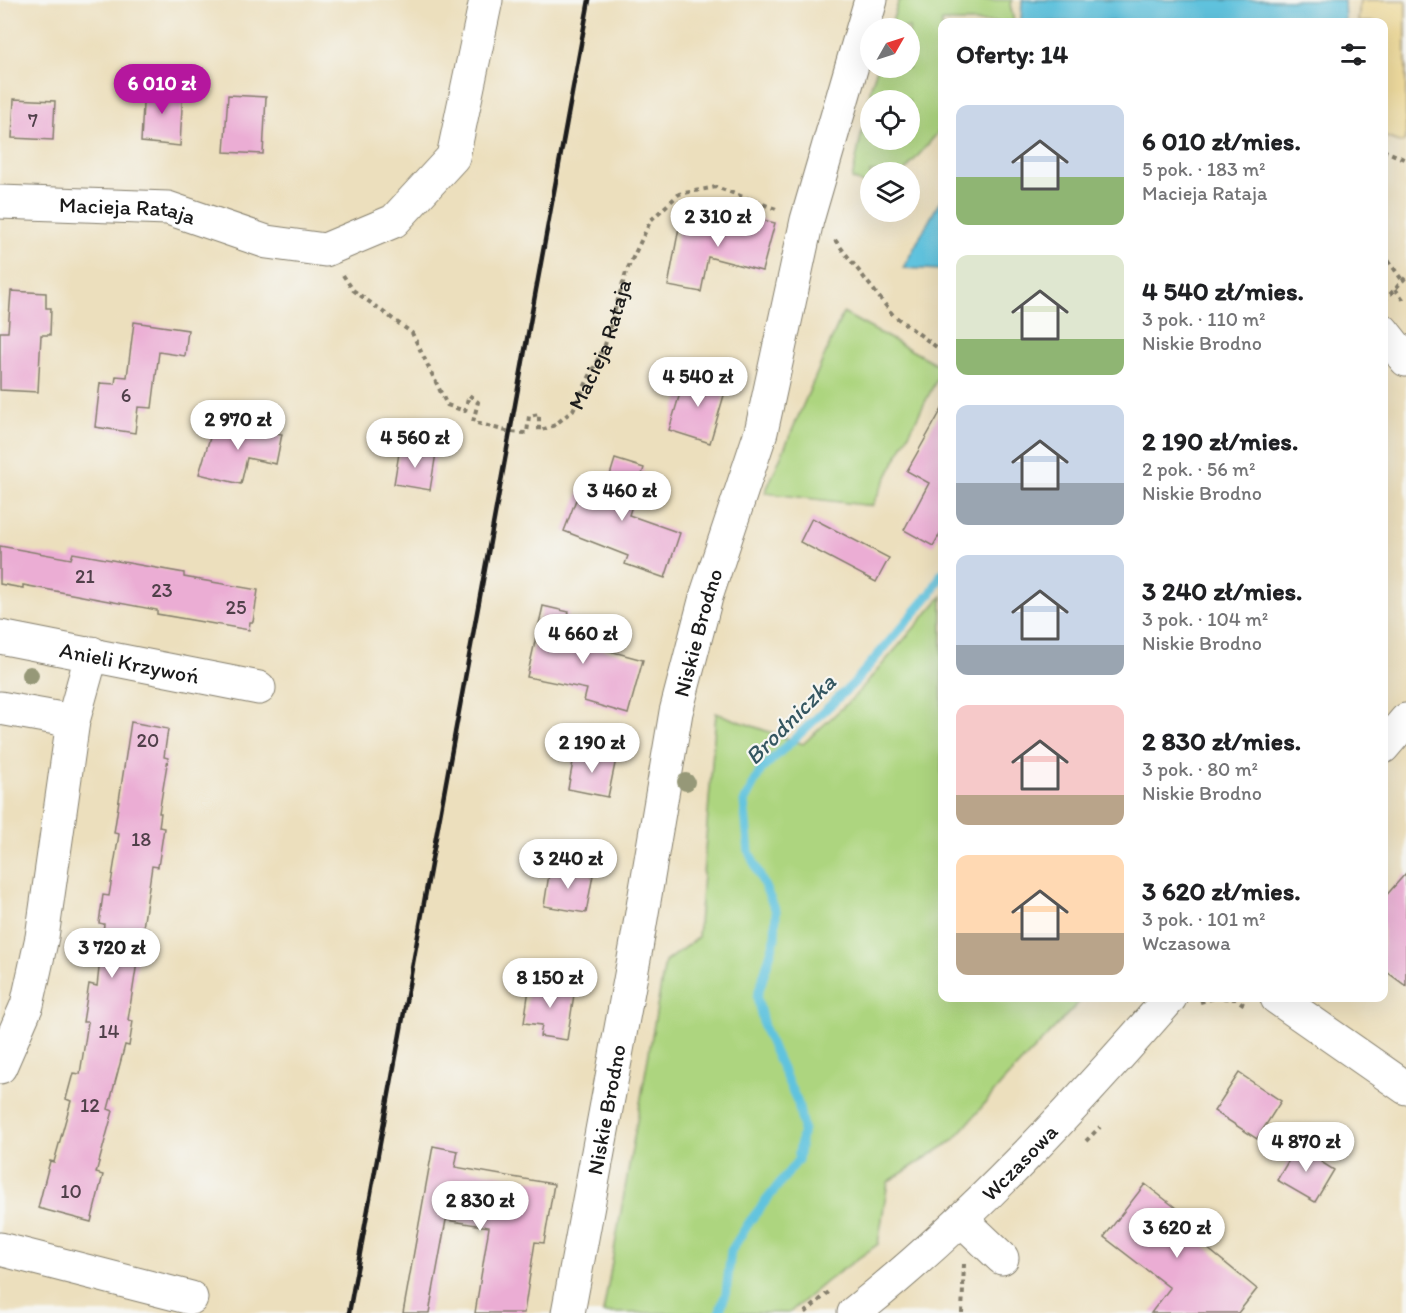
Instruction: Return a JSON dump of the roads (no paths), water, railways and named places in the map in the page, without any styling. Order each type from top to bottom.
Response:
[{"type":"street","name":"Macieja Rataja","points":[[0,202],[168,208],[267,242],[325,250],[394,221],[453,157],[486,0]]},
{"type":"street","name":"Niskie Brodno","points":[[568,1313],[636,948],[676,712],[706,597],[761,432],[807,220],[871,0]]},
{"type":"street","points":[[1388,337],[1406,360]]},
{"type":"street","name":"Anieli Krzywoń","points":[[0,636],[259,688]]},
{"type":"street","points":[[0,1066],[27,1005],[37,960],[73,721],[92,653]]},
{"type":"street","points":[[0,708],[73,721]]},
{"type":"street","points":[[1388,741],[1406,720]]},
{"type":"street","name":"Wczasowa","points":[[854,1313],[959,1233],[1166,1002]]},
{"type":"street","points":[[1283,1002],[1406,1088]]},
{"type":"street","points":[[959,1233],[1002,1258]]},
{"type":"street","points":[[0,1249],[191,1299]]},
{"type":"water","points":[[1022,0],[1344,0],[1345,18],[1021,18]]},
{"type":"water","points":[[938,204],[938,270],[903,268]]},
{"type":"waterway","name":"Brodniczka","points":[[719,1313],[726,1293],[731,1251],[750,1221],[798,1160],[803,1128],[798,1103],[765,1031],[757,997],[775,939],[776,911],[749,852],[744,802],[761,770],[854,683],[931,593],[938,580]]},
{"type":"railway","points":[[349,1313],[589,0]]}]
